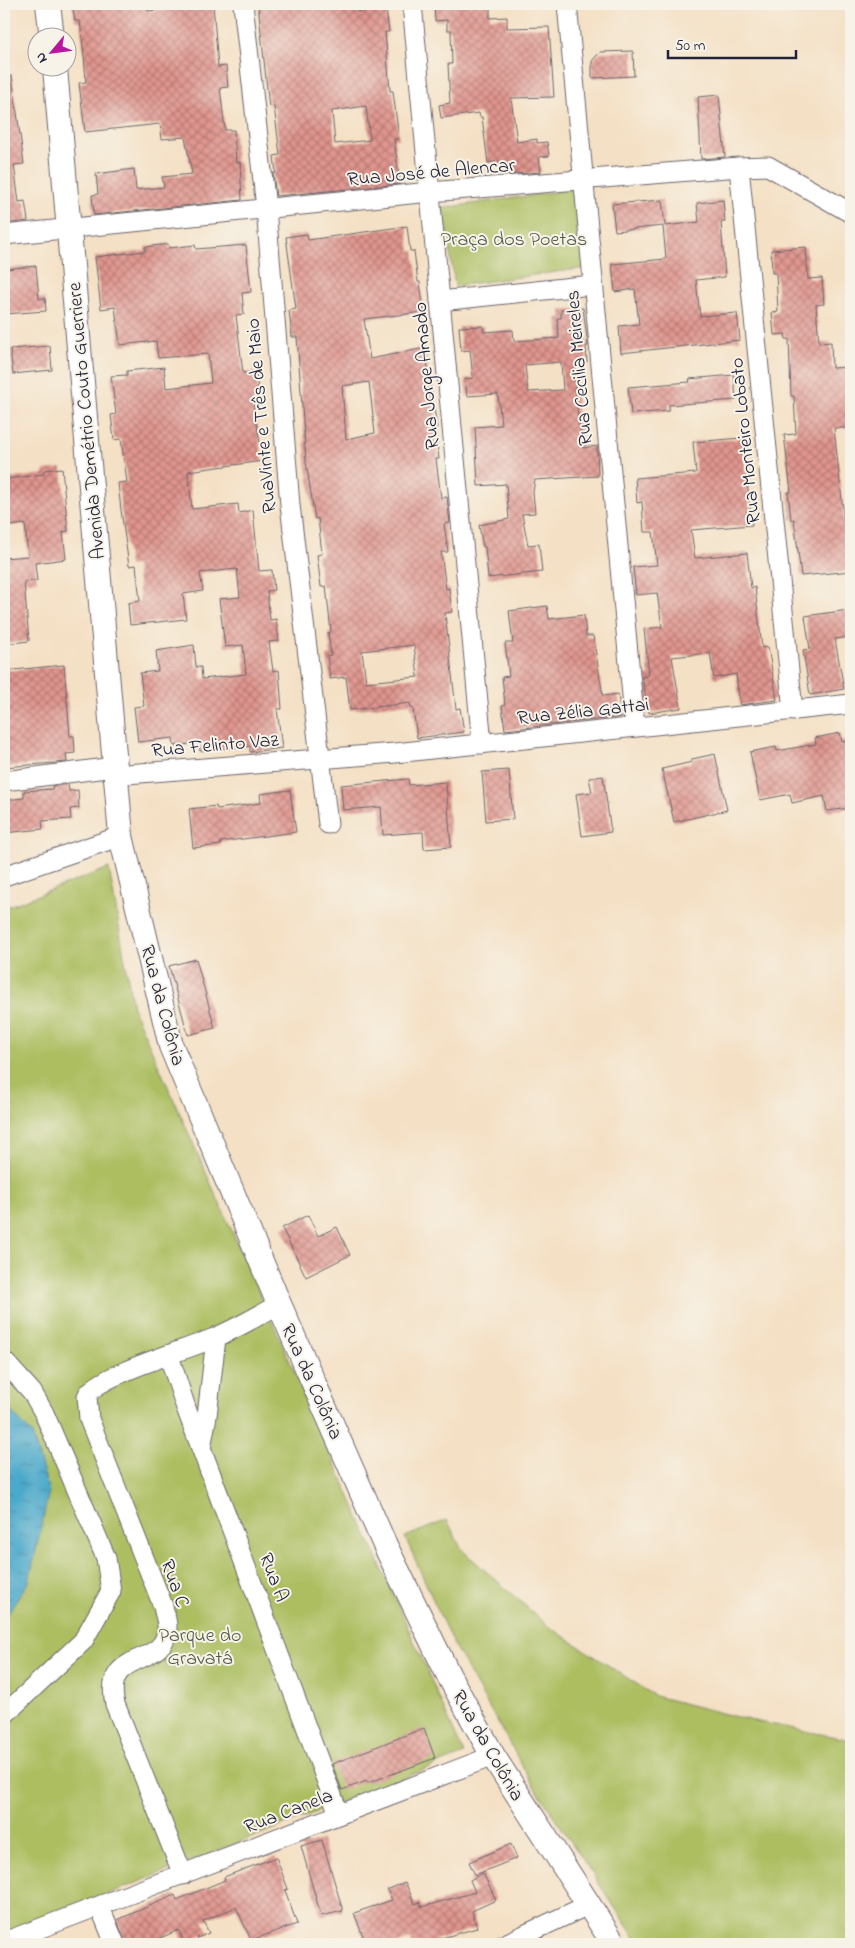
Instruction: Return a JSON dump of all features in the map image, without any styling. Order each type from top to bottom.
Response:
[{"type":"main road","points":[[48,4],[51,28]]},
{"type":"main road","name":"Avenida Demétrio Couto Guerriere","points":[[56,78],[114,771]]},
{"type":"main road","name":"Rua da Colônia","points":[[114,771],[121,836],[171,1046],[279,1304],[384,1542],[450,1676],[493,1756],[614,1944]]},
{"type":"street","name":"RuaVinte e Três de Maio","points":[[243,4],[266,208],[290,505],[328,824]]},
{"type":"street","name":"Rua Jorge Amado","points":[[412,4],[482,744]]},
{"type":"street","name":"Rua Cecilia Meireles","points":[[568,4],[592,285],[635,727]]},
{"type":"street","name":"Rua José de Alencar","points":[[4,235],[430,192],[768,166],[851,213]]},
{"type":"street","name":"Rua Monteiro Lobato","points":[[739,167],[793,711]]},
{"type":"street","points":[[440,301],[592,285]]},
{"type":"street","name":"Rua Zélia Gattai","points":[[320,758],[482,744],[851,704]]},
{"type":"street","name":"Rua Felinto Vaz","points":[[4,781],[114,771],[320,758]]},
{"type":"street","points":[[4,876],[121,836]]},
{"type":"street","points":[[169,1356],[216,1338],[279,1304]]},
{"type":"street","points":[[201,1448],[207,1416],[216,1338]]},
{"type":"street","name":"Rua C","points":[[169,1356],[94,1386],[86,1396],[89,1419],[163,1606],[168,1627],[161,1645],[146,1656],[125,1666],[115,1676],[112,1692],[115,1704],[183,1875]]},
{"type":"street","name":"Rua A","points":[[169,1356],[175,1380],[339,1814]]},
{"type":"street","points":[[4,1361],[32,1392],[44,1413],[106,1558],[111,1591],[83,1641],[4,1715]]},
{"type":"street","name":"Rua Canela","points":[[4,1942],[493,1756]]},
{"type":"street","points":[[508,1944],[588,1905]]},
{"type":"street","points":[[100,1907],[115,1944]]},
{"type":"green space","name":"Praça dos Poetas","points":[[574,189],[585,268],[455,286],[443,208]]},
{"type":"green space","name":"Parque do Gravatá","points":[[109,868],[133,1008],[464,1754],[4,1935],[4,908]]},
{"type":"green space","points":[[447,1520],[462,1550],[548,1626],[655,1696],[749,1720],[851,1740],[851,1944],[639,1944],[532,1783],[453,1644],[405,1537]]},
{"type":"water","points":[[4,1404],[32,1434],[49,1491],[29,1581],[9,1612],[4,1615]]},
{"type":"building","points":[[72,4],[147,4],[148,11],[213,4],[218,67],[226,66],[228,87],[220,88],[225,130],[234,130],[236,162],[240,162],[242,200],[94,215],[92,195],[98,194],[96,174],[134,169],[136,190],[164,187],[162,177],[192,174],[185,137],[162,139],[160,124],[85,132],[79,83],[86,82],[84,55],[80,21],[75,21]]},
{"type":"building","points":[[258,4],[356,4],[357,12],[386,9],[389,32],[385,32],[390,91],[393,91],[399,139],[394,139],[400,184],[276,196],[273,173],[276,173],[274,156],[280,155],[274,106],[269,107]],"holes":[[[366,106],[370,140],[335,144],[332,111]]]},
{"type":"building","points":[[434,4],[490,4],[490,18],[507,17],[507,28],[549,27],[554,97],[511,98],[517,142],[537,139],[537,143],[547,142],[549,156],[539,157],[541,172],[501,175],[499,161],[488,163],[482,117],[480,117],[479,113],[441,118],[439,105],[450,103],[448,64],[452,64],[451,30],[447,30],[447,20],[435,21]]},
{"type":"building","points":[[633,51],[634,76],[592,78],[592,61],[600,52]]},
{"type":"building","points":[[12,76],[24,164],[14,165],[19,202],[25,201],[28,221],[4,224],[4,77]]},
{"type":"building","points":[[719,95],[725,157],[701,159],[698,97]]},
{"type":"building","points":[[662,200],[665,226],[699,222],[697,203],[723,200],[725,222],[721,222],[725,277],[696,280],[700,316],[737,313],[740,340],[621,353],[619,326],[639,324],[635,289],[615,292],[612,264],[666,259],[663,226],[615,231],[612,204]]},
{"type":"building","points":[[407,226],[410,251],[414,251],[424,312],[364,319],[370,359],[425,348],[437,428],[435,428],[439,459],[436,459],[441,498],[447,497],[450,523],[444,524],[448,552],[441,552],[446,589],[449,588],[452,612],[445,613],[456,709],[460,708],[464,732],[417,738],[413,708],[411,708],[410,703],[350,710],[346,677],[330,679],[327,656],[331,655],[328,633],[331,632],[326,586],[321,587],[317,555],[322,554],[318,518],[315,519],[306,462],[297,337],[292,337],[289,310],[296,309],[286,237],[307,234],[308,240]],"holes":[[[369,382],[375,433],[346,439],[342,386]],[[414,645],[418,677],[366,682],[362,651]]]},
{"type":"building","points":[[168,244],[169,248],[195,245],[196,249],[246,245],[251,292],[242,293],[244,314],[236,315],[243,373],[256,372],[259,400],[253,401],[263,461],[188,471],[192,509],[238,504],[239,513],[253,510],[259,571],[272,570],[274,590],[267,591],[270,620],[276,619],[279,641],[269,642],[273,671],[279,670],[282,709],[277,709],[282,748],[250,752],[250,746],[200,751],[199,743],[174,746],[173,738],[138,742],[134,707],[144,706],[140,673],[158,671],[156,651],[194,645],[196,667],[201,667],[202,679],[246,674],[243,645],[225,647],[219,599],[240,597],[237,569],[200,573],[203,591],[183,594],[186,619],[130,625],[128,603],[140,601],[136,565],[129,566],[121,510],[118,483],[127,482],[121,439],[114,440],[111,415],[116,414],[111,376],[127,375],[127,371],[164,367],[166,388],[211,383],[208,354],[158,358],[156,341],[120,345],[115,307],[101,309],[95,257],[145,251],[145,247]]},
{"type":"building","points":[[806,247],[808,279],[822,278],[824,304],[816,305],[819,343],[831,342],[832,368],[851,367],[851,428],[834,428],[844,519],[848,519],[851,571],[801,576],[794,519],[791,520],[788,492],[791,492],[784,435],[796,434],[794,396],[791,396],[789,339],[786,339],[785,334],[774,335],[772,313],[778,312],[776,273],[772,273],[771,250]]},
{"type":"building","points":[[36,266],[39,299],[45,298],[46,311],[4,314],[4,269]]},
{"type":"building","points":[[583,308],[588,346],[586,346],[587,362],[581,362],[582,372],[574,373],[578,418],[583,448],[597,446],[598,476],[535,480],[533,492],[535,513],[522,514],[528,545],[539,544],[542,572],[488,578],[485,547],[483,547],[479,525],[509,519],[506,484],[478,486],[475,427],[501,425],[498,394],[467,396],[465,379],[473,378],[470,350],[461,351],[459,327],[483,326],[484,332],[513,330],[514,341],[559,338],[557,318],[561,318],[561,310]],"holes":[[[561,362],[563,390],[528,392],[525,365]]]},
{"type":"building","points":[[50,346],[52,370],[13,374],[10,349]]},
{"type":"building","points":[[734,375],[736,400],[669,405],[669,411],[631,414],[628,387],[690,382],[689,379]]},
{"type":"building","points":[[742,438],[752,525],[691,530],[695,558],[747,553],[751,588],[755,587],[762,648],[768,647],[777,700],[740,705],[736,674],[714,678],[710,653],[672,657],[681,708],[649,713],[642,677],[649,675],[644,629],[662,627],[657,593],[636,595],[633,567],[657,565],[653,532],[644,532],[642,502],[637,503],[635,478],[696,473],[693,442]]},
{"type":"building","points":[[62,468],[68,531],[63,532],[66,559],[35,563],[37,581],[24,582],[29,641],[4,644],[4,558],[28,556],[25,524],[10,526],[6,479],[44,474],[44,470]]},
{"type":"building","points":[[547,606],[549,619],[584,615],[586,636],[593,636],[603,696],[618,694],[621,717],[505,730],[502,706],[505,705],[502,677],[509,676],[505,643],[513,643],[509,611]]},
{"type":"building","points":[[849,610],[851,637],[835,639],[844,689],[810,695],[803,650],[810,649],[805,616]]},
{"type":"building","points":[[64,665],[70,736],[74,736],[75,753],[66,754],[67,762],[4,767],[4,671]]},
{"type":"building","points":[[840,733],[842,742],[851,740],[851,808],[827,811],[824,796],[792,803],[790,794],[760,800],[750,752],[776,747],[777,751],[816,744],[815,738]]},
{"type":"building","points":[[715,754],[727,810],[674,822],[662,769]]},
{"type":"building","points":[[509,770],[513,819],[486,821],[482,772]]},
{"type":"building","points":[[603,776],[611,832],[582,836],[576,794],[592,792],[589,778]]},
{"type":"building","points":[[408,779],[409,785],[446,782],[451,847],[424,849],[423,832],[383,835],[381,807],[343,810],[341,785]]},
{"type":"building","points":[[68,784],[69,791],[78,790],[79,808],[70,809],[71,819],[42,821],[43,829],[4,833],[4,800],[24,798],[24,791],[53,789],[52,786]]},
{"type":"building","points":[[290,790],[296,832],[220,842],[221,845],[193,848],[189,809],[216,806],[217,809],[261,803],[260,794]]},
{"type":"building","points":[[196,959],[215,1028],[188,1035],[169,966]]},
{"type":"building","points":[[308,1215],[318,1236],[337,1227],[350,1255],[306,1277],[282,1228]]},
{"type":"building","points":[[424,1728],[435,1758],[368,1783],[367,1781],[342,1790],[332,1764]]},
{"type":"building","points":[[322,1840],[343,1911],[321,1916],[301,1846]]},
{"type":"building","points":[[511,1844],[517,1858],[475,1875],[469,1862]]},
{"type":"building","points":[[276,1857],[288,1889],[285,1890],[297,1924],[251,1940],[236,1907],[203,1921],[209,1933],[197,1938],[199,1944],[184,1944],[179,1930],[146,1944],[126,1944],[117,1920],[175,1895],[177,1900],[225,1880],[224,1877]]},
{"type":"building","points":[[483,1873],[496,1900],[472,1911],[477,1928],[435,1940],[436,1944],[412,1944],[410,1939],[397,1944],[366,1944],[354,1913],[392,1900],[387,1890],[405,1882],[415,1904],[420,1902],[422,1907],[475,1892],[470,1880]]}]
